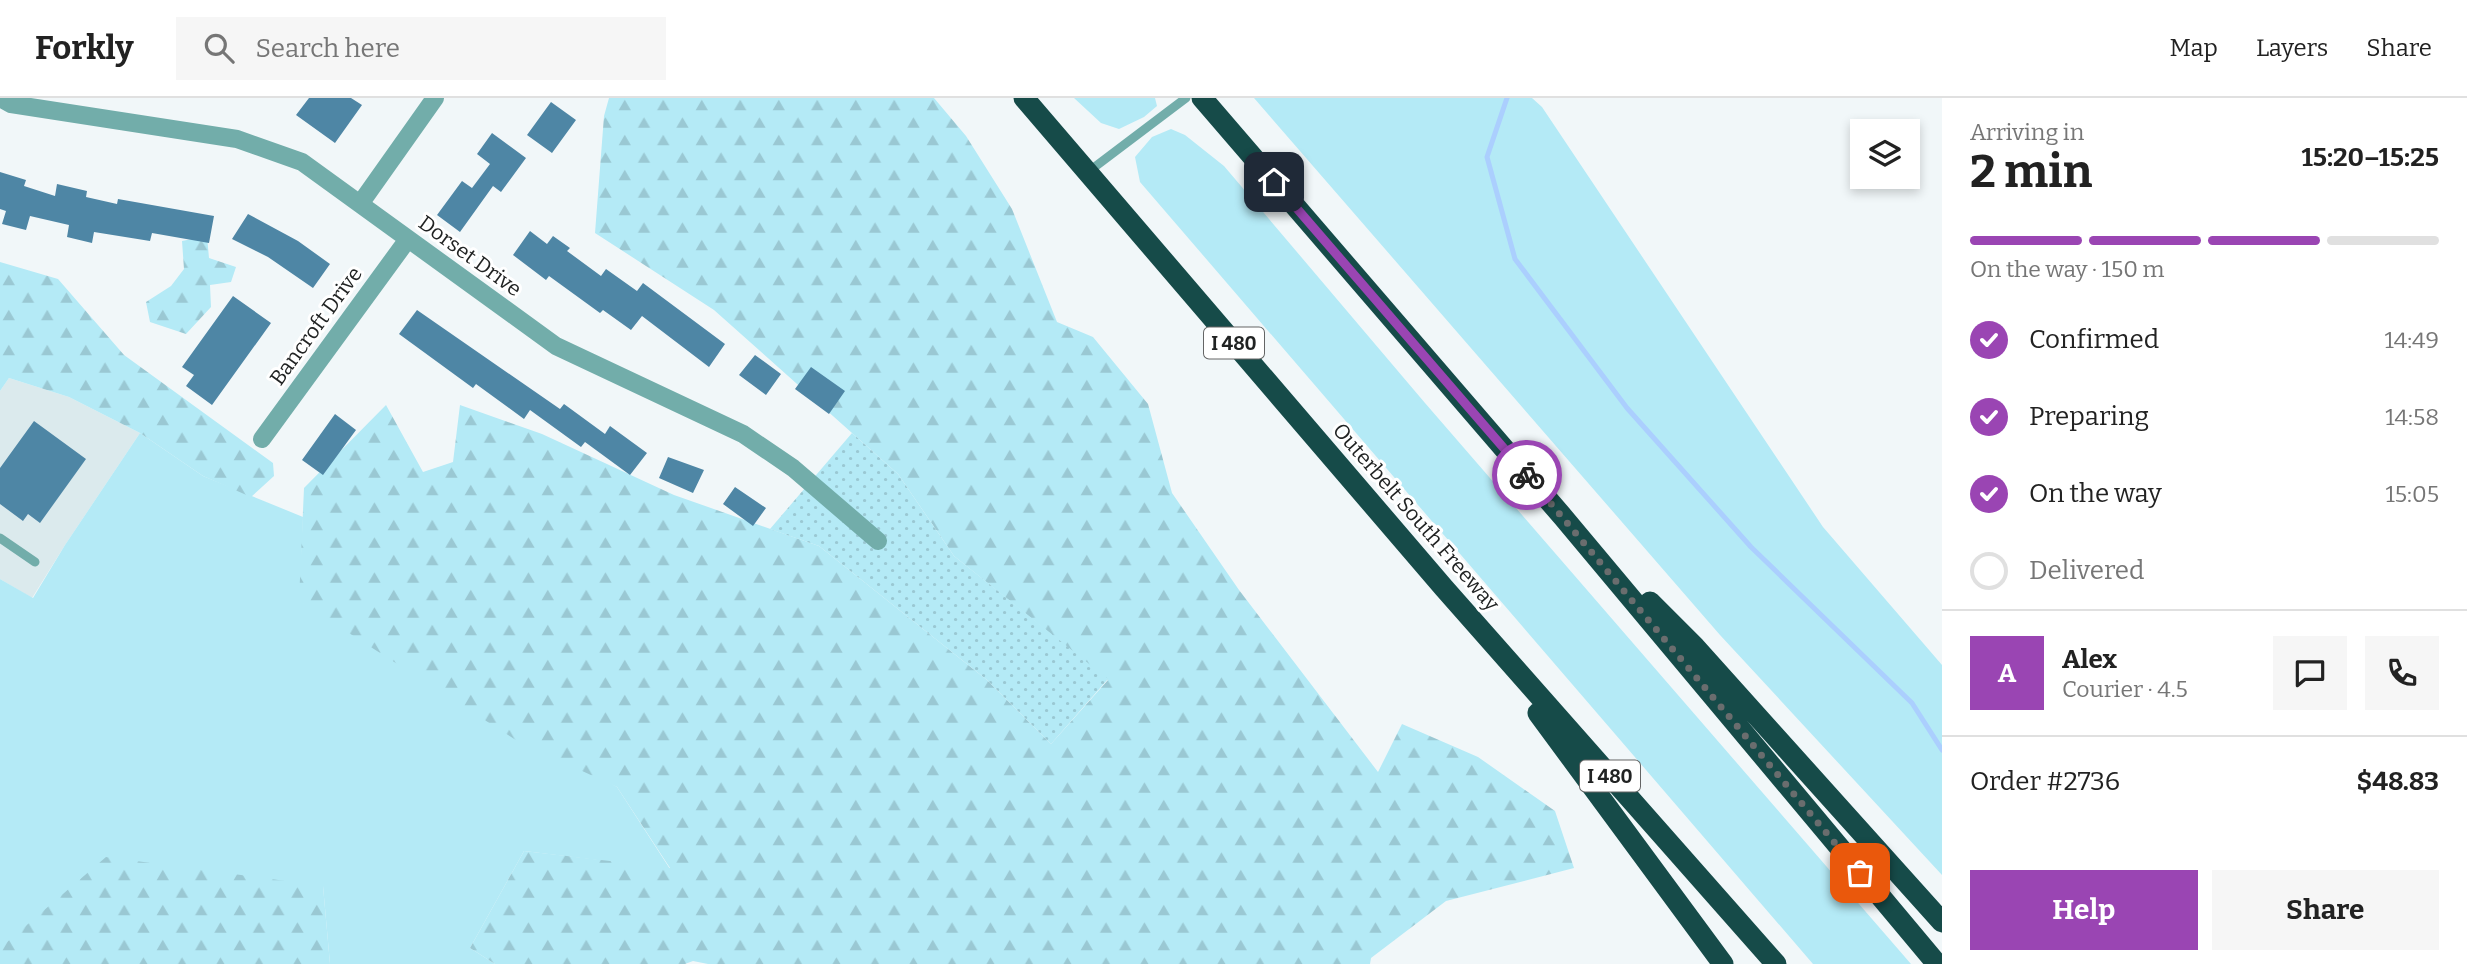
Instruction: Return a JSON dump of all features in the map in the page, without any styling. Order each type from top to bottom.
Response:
[{"type":"highway","name":"Outerbelt South Freeway","points":[[1024,98],[1444,588],[1776,964]]},
{"type":"highway","points":[[1202,98],[1563,517],[1937,964]]},
{"type":"highway","points":[[1563,517],[1695,647],[1942,922]]},
{"type":"highway","points":[[1444,588],[1723,964]]},
{"type":"street","name":"Dorset Drive","points":[[0,98],[11,104],[237,139],[302,162],[556,346],[743,434],[793,468],[878,541]]},
{"type":"street","points":[[360,204],[435,98]]},
{"type":"street","name":"Bancroft Drive","points":[[262,439],[408,239]]},
{"type":"lane","points":[[1088,172],[1185,98]]},
{"type":"lane","points":[[0,538],[35,562]]},
{"type":"shaded area","points":[[9,378],[69,397],[140,433],[32,598],[0,579],[0,391]]},
{"type":"green space","points":[[609,98],[934,98],[966,136],[1012,209],[1057,322],[1093,337],[1148,404],[1172,493],[1239,590],[1378,772],[1402,724],[1478,757],[1555,811],[1574,868],[1446,901],[1371,958],[1370,964],[708,964],[693,961],[685,964],[495,964],[470,948],[524,851],[670,868],[617,787],[519,742],[299,601],[304,488],[386,405],[423,472],[453,462],[460,405],[542,434],[674,495],[819,546],[987,680],[1051,744],[1108,680],[954,556],[898,474],[714,310],[595,233],[604,116]]},
{"type":"green space","points":[[1074,98],[1155,98],[1157,106],[1144,117],[1119,129],[1101,123]]},
{"type":"green space","points":[[1254,98],[1532,98],[1542,107],[1823,527],[1942,665],[1942,875],[1720,635]]},
{"type":"green space","points":[[1171,129],[1185,135],[1224,166],[1425,403],[1911,964],[1813,964],[1140,182],[1135,157],[1152,137]]},
{"type":"green space","points":[[207,236],[209,258],[236,267],[231,282],[210,285],[211,307],[186,334],[150,322],[146,302],[171,286],[184,269],[182,241]]},
{"type":"green space","points":[[0,262],[58,279],[124,355],[273,463],[274,476],[251,497],[203,476],[140,433],[69,397],[9,378],[0,391]]},
{"type":"green space","points":[[140,433],[203,476],[303,517],[300,601],[617,787],[670,869],[524,851],[470,948],[495,964],[330,964],[323,886],[0,952],[0,579],[33,598]]},
{"type":"green space","points":[[852,433],[898,474],[954,556],[1108,679],[1051,744],[987,680],[819,546],[770,529]]},
{"type":"green space","points":[[106,857],[323,886],[330,964],[0,964],[0,948]]},
{"type":"building","points":[[309,98],[351,98],[362,105],[335,143],[296,115]]},
{"type":"building","points":[[551,102],[576,120],[552,153],[527,135]]},
{"type":"building","points":[[492,133],[526,158],[501,192],[493,186],[460,232],[437,215],[462,181],[472,188],[490,164],[477,154]]},
{"type":"building","points":[[0,172],[26,180],[24,186],[55,196],[57,184],[87,191],[86,197],[117,204],[118,199],[214,216],[209,243],[152,233],[150,241],[94,232],[92,243],[67,237],[69,225],[30,216],[26,230],[2,224],[6,211],[0,209]]},
{"type":"building","points":[[248,214],[298,241],[330,264],[313,288],[268,257],[232,239]]},
{"type":"building","points":[[530,231],[547,244],[553,236],[570,248],[567,251],[601,276],[606,269],[637,291],[643,283],[725,344],[709,367],[642,316],[631,330],[603,310],[600,313],[549,276],[546,280],[513,255]]},
{"type":"building","points":[[233,296],[271,323],[212,405],[186,386],[194,375],[182,367]]},
{"type":"building","points":[[417,310],[560,409],[564,404],[605,434],[610,426],[647,453],[630,475],[585,442],[581,447],[530,410],[524,419],[476,384],[473,388],[399,334]]},
{"type":"building","points":[[755,355],[781,374],[766,395],[739,375]]},
{"type":"building","points":[[811,367],[845,391],[829,414],[795,389]]},
{"type":"building","points":[[335,414],[356,430],[323,475],[302,460]]},
{"type":"building","points":[[34,421],[86,459],[40,523],[28,514],[23,521],[0,504],[0,468]]},
{"type":"building","points":[[668,457],[704,470],[693,493],[659,478]]},
{"type":"building","points":[[735,487],[766,508],[753,526],[723,504]]},
{"type":"waterway","points":[[1507,98],[1487,157],[1515,259],[1627,408],[1751,547],[1912,703],[1942,750]]},
{"type":"way so far","points":[[1527,475],[1860,873]]},
{"type":"route","points":[[1274,182],[1527,475]]}]
